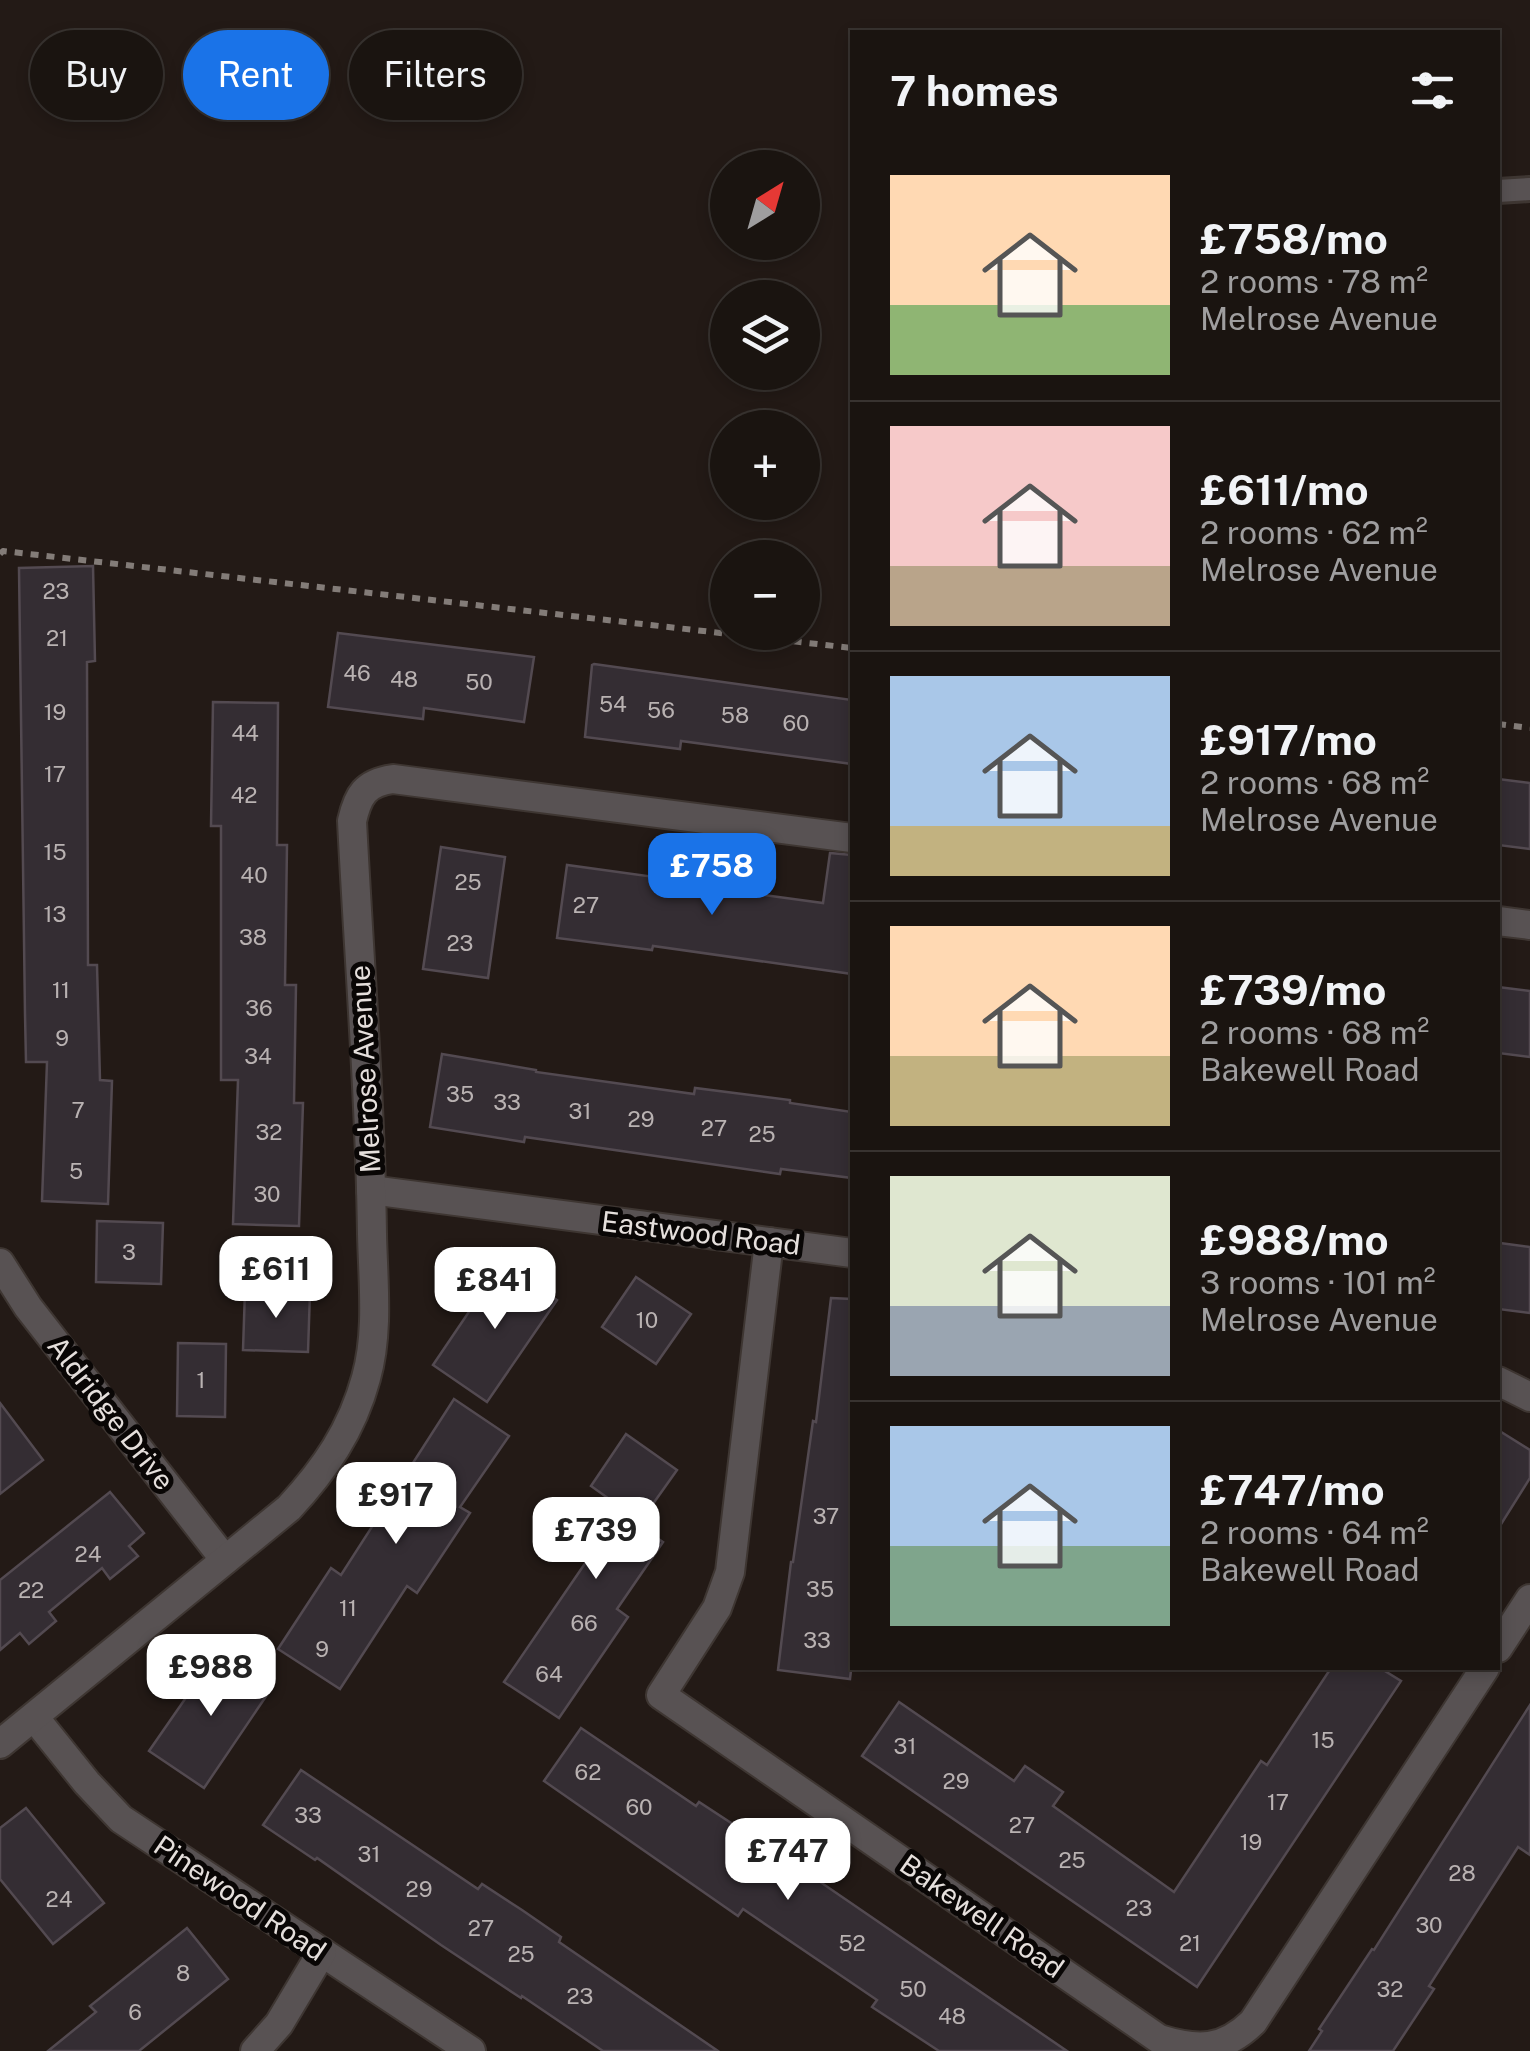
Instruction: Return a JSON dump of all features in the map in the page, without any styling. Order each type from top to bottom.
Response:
[{"type":"street","name":"Melrose Avenue","points":[[0,1744],[290,1508],[316,1480],[356,1411],[374,1332],[372,1190],[352,821],[356,803],[365,790],[377,781],[393,779],[850,838]]},
{"type":"street","points":[[1500,921],[1530,925]]},
{"type":"street","name":"Eastwood Road","points":[[372,1190],[850,1252]]},
{"type":"street","name":"Bakewell Road","points":[[769,1242],[730,1572],[717,1608],[661,1695],[1160,2039],[1194,2048],[1212,2047],[1241,2034],[1253,2022],[1484,1670]]},
{"type":"street","name":"Aldridge Drive","points":[[0,1263],[28,1307],[225,1560]]},
{"type":"street","points":[[1500,1382],[1530,1397]]},
{"type":"street","points":[[1500,1645],[1530,1600]]},
{"type":"street","name":"Pinewood Road","points":[[34,1716],[86,1783],[121,1818],[471,2051]]},
{"type":"street","points":[[255,2051],[279,2024],[322,1952]]},
{"type":"lane","points":[[1500,191],[1530,189]]},
{"type":"path","points":[[0,554],[2,551],[850,648]]},
{"type":"path","points":[[1500,724],[1530,728]]},
{"type":"path","points":[[473,1296],[515,1232]]},
{"type":"building","points":[[93,566],[95,661],[87,662],[88,965],[97,965],[100,1080],[112,1081],[108,1204],[42,1201],[47,1062],[26,1062],[19,568]]},
{"type":"building","points":[[338,633],[534,657],[524,722],[424,708],[423,719],[328,707]]},
{"type":"building","points":[[592,665],[850,700],[850,764],[681,741],[680,749],[585,737]]},
{"type":"building","points":[[213,702],[278,703],[277,845],[287,845],[285,985],[296,985],[294,1103],[303,1103],[299,1226],[233,1224],[238,1080],[221,1080],[221,826],[211,826]]},
{"type":"building","points":[[1500,779],[1530,783],[1530,849],[1500,845]]},
{"type":"building","points":[[441,847],[505,857],[488,978],[423,969]]},
{"type":"building","points":[[830,853],[850,855],[850,974],[653,946],[652,950],[557,938],[567,865],[823,903]]},
{"type":"building","points":[[1500,987],[1530,991],[1530,1057],[1500,1053]]},
{"type":"building","points":[[442,1054],[536,1072],[694,1094],[695,1088],[790,1100],[850,1112],[850,1178],[781,1169],[780,1174],[430,1127]]},
{"type":"building","points":[[97,1221],[163,1223],[161,1284],[96,1282]]},
{"type":"building","points":[[1500,1243],[1530,1247],[1530,1313],[1500,1309]]},
{"type":"building","points":[[502,1263],[557,1300],[487,1402],[433,1365]]},
{"type":"building","points":[[636,1277],[691,1314],[656,1364],[602,1327]]},
{"type":"building","points":[[245,1290],[310,1292],[308,1352],[243,1350]]},
{"type":"building","points":[[831,1298],[850,1299],[850,1679],[778,1670],[791,1562],[813,1421],[816,1422]]},
{"type":"building","points":[[178,1343],[226,1344],[225,1417],[177,1416]]},
{"type":"building","points":[[454,1399],[509,1436],[460,1507],[470,1513],[417,1593],[407,1586],[340,1689],[278,1649],[331,1568],[341,1575]]},
{"type":"building","points":[[0,1403],[43,1460],[0,1494]]},
{"type":"building","points":[[1500,1431],[1530,1450],[1530,1478],[1500,1526]]},
{"type":"building","points":[[626,1434],[677,1470],[638,1525],[663,1542],[617,1609],[628,1617],[559,1718],[504,1682],[586,1562],[575,1555],[612,1501],[591,1486]]},
{"type":"building","points":[[110,1492],[144,1533],[129,1546],[138,1556],[110,1579],[102,1568],[49,1612],[56,1621],[29,1644],[20,1633],[0,1650],[0,1580]]},
{"type":"building","points":[[219,1650],[273,1686],[204,1788],[149,1751]]},
{"type":"building","points":[[1330,1670],[1383,1670],[1401,1681],[1197,1987],[862,1756],[899,1702],[1014,1781],[1025,1766],[1063,1792],[1053,1806],[1174,1892],[1261,1761],[1267,1765]]},
{"type":"building","points":[[1530,1705],[1530,1855],[1518,1847],[1429,1986],[1434,1989],[1393,2051],[1309,2051],[1322,2031],[1319,2029]]},
{"type":"building","points":[[581,1728],[696,1806],[699,1802],[794,1864],[1067,2051],[939,2051],[872,2007],[877,2000],[743,1909],[738,1916],[544,1781]]},
{"type":"building","points":[[301,1770],[478,1889],[482,1884],[522,1910],[561,1937],[559,1942],[718,2051],[603,2051],[441,1945],[263,1825]]},
{"type":"building","points":[[26,1808],[104,1903],[53,1944],[0,1879],[0,1828]]},
{"type":"building","points":[[187,1928],[228,1979],[139,2051],[48,2051],[96,2012],[90,2006]]}]
